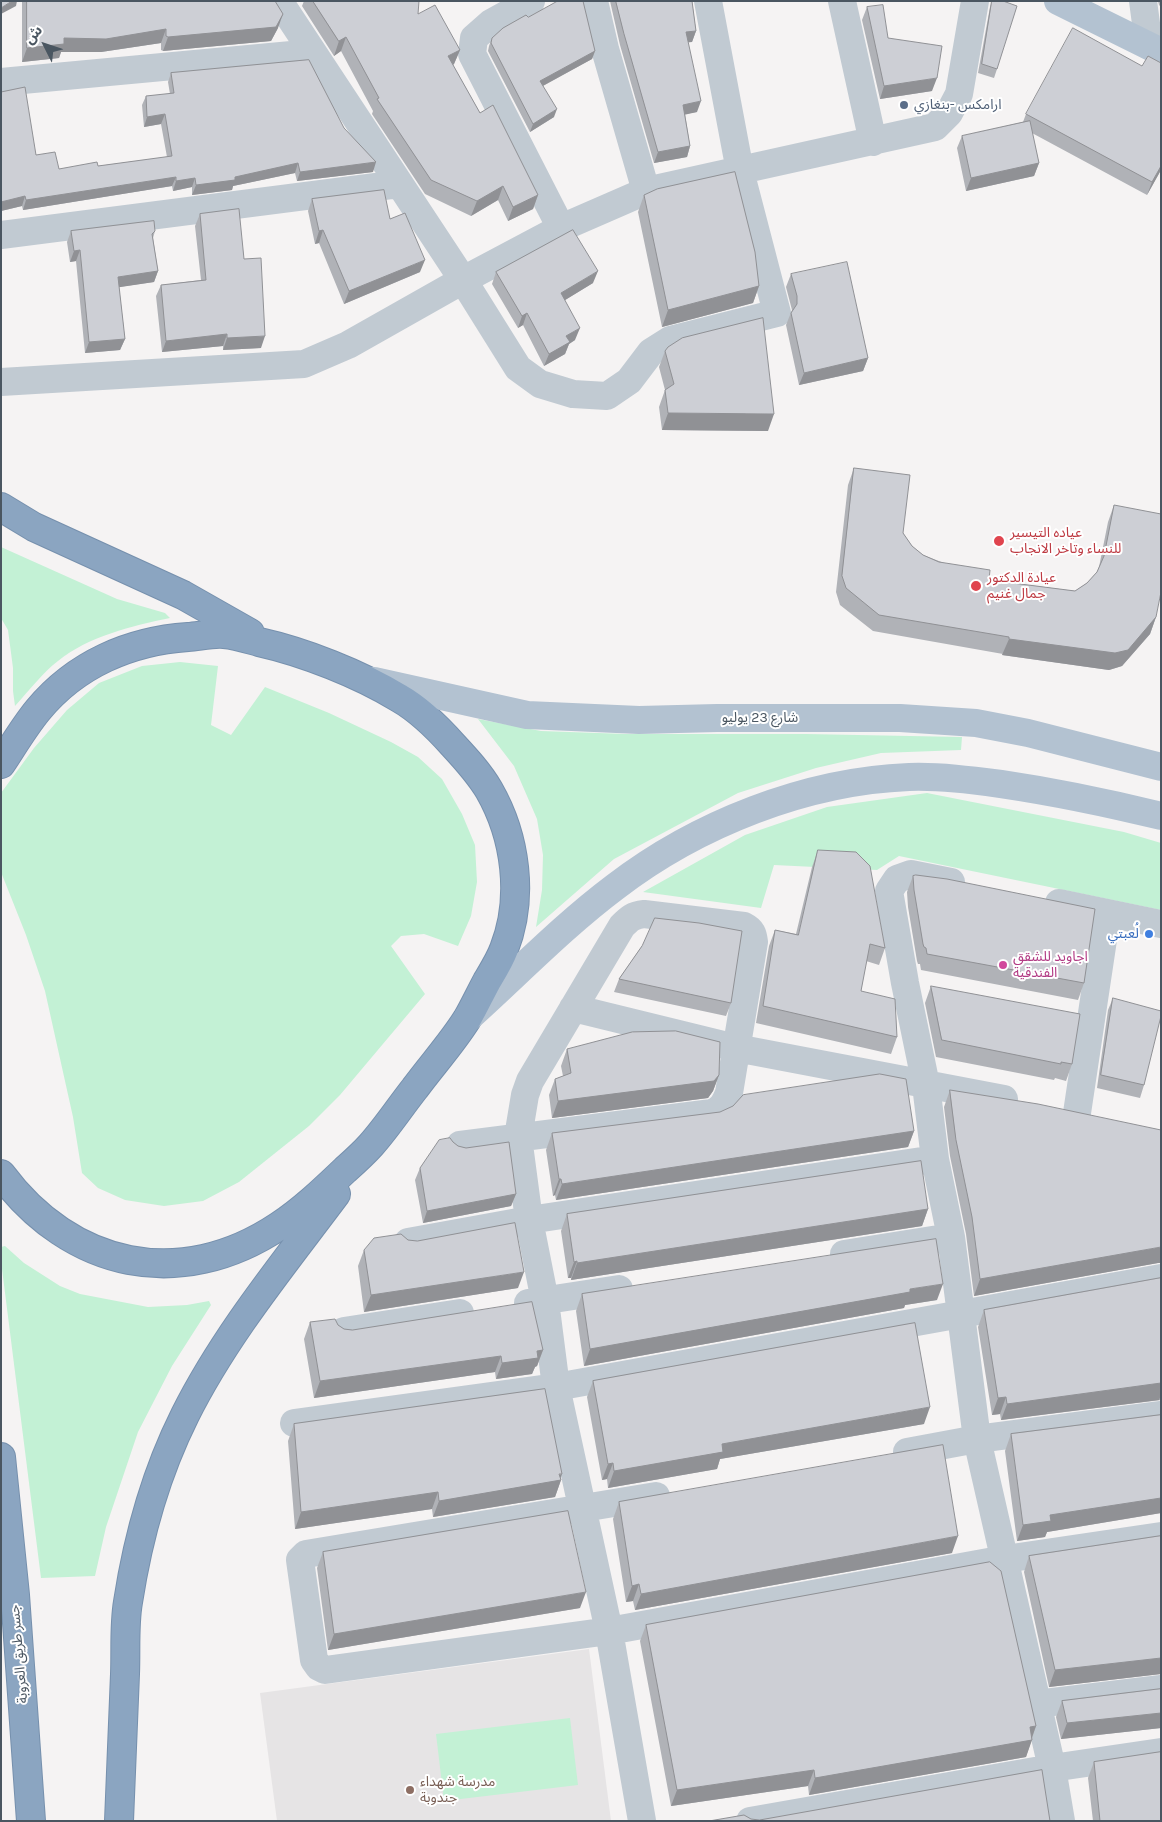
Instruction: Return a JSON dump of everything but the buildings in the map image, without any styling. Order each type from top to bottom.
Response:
[{"type":"highway","points":[[1,507],[34,527],[183,595],[269,644]]},
{"type":"highway","points":[[1,764],[36,712],[72,677],[115,652],[138,644],[165,638],[223,634],[269,644],[316,659],[359,677],[400,698],[436,725],[472,766],[488,788],[500,811],[509,836],[513,859],[515,882],[514,906],[504,951],[465,1021],[370,1147],[226,1346],[204,1380],[185,1415],[165,1461],[143,1527],[127,1605],[119,1821]]},
{"type":"highway","points":[[1,1174],[29,1207],[70,1238],[93,1250],[117,1258],[142,1263],[170,1264],[224,1253],[264,1236],[283,1224],[316,1198],[370,1147]]},
{"type":"highway","name":"جسر طريق العروبة","points":[[1,1457],[16,1605],[31,1821]]},
{"type":"main road","points":[[1058,1],[1155,49]]},
{"type":"main road","name":"شارع 23 يوليو","points":[[359,677],[527,715],[638,720],[900,718],[976,723],[1028,733],[1161,767]]},
{"type":"main road","points":[[465,1021],[564,931],[616,887],[672,849],[724,822],[780,801],[839,785],[909,777],[966,779],[1039,789],[1161,816]]},
{"type":"street","points":[[279,1],[463,280],[518,368],[540,384],[573,394],[607,396],[629,381],[651,352],[670,340],[777,314],[740,171],[708,1]]},
{"type":"street","points":[[531,1],[490,23],[474,38],[472,54],[560,228]]},
{"type":"street","points":[[594,1],[605,49],[646,191]]},
{"type":"street","points":[[842,1],[872,142]]},
{"type":"street","points":[[1,382],[304,364],[348,344],[560,228],[646,191],[935,127],[950,114],[958,94],[975,1]]},
{"type":"street","points":[[1143,1],[1155,49]]},
{"type":"street","points":[[1,82],[312,53]]},
{"type":"street","points":[[1,235],[399,184]]},
{"type":"street","points":[[979,888],[911,874],[897,879],[889,890],[926,1085],[935,1159],[951,1237],[977,1439],[1052,1768],[1060,1821]]},
{"type":"street","points":[[1038,899],[1161,924]]},
{"type":"street","points":[[1076,1113],[1081,1016],[1106,913]]},
{"type":"street","points":[[460,1145],[518,1137],[712,1113],[720,1110],[726,1102],[729,1093],[754,942],[750,929],[744,926],[644,914],[634,915],[622,926],[530,1081],[524,1095],[518,1137],[529,1220],[545,1301],[556,1386],[609,1631],[642,1821]]},
{"type":"street","points":[[906,983],[935,988]]},
{"type":"street","points":[[572,1008],[736,1048],[1105,1119]]},
{"type":"street","points":[[408,1242],[529,1220],[935,1159]]},
{"type":"street","points":[[816,1258],[951,1237]]},
{"type":"street","points":[[294,1423],[556,1386],[1161,1278]]},
{"type":"street","points":[[344,1331],[642,1286]]},
{"type":"street","points":[[881,1456],[977,1439],[1161,1415]]},
{"type":"street","points":[[680,1492],[306,1554],[300,1560],[314,1660],[319,1667],[325,1670],[609,1631],[1005,1559],[1161,1536]]},
{"type":"street","points":[[1036,1704],[1161,1689]]},
{"type":"street","points":[[750,1821],[1052,1768],[1161,1752]]},
{"type":"shaded area","points":[[589,1649],[611,1821],[277,1821],[260,1693]]},
{"type":"green space","points":[[1,547],[117,599],[165,613],[170,618],[111,633],[70,652],[41,676],[15,706],[8,630],[1,618]]},
{"type":"green space","points":[[180,662],[218,666],[211,725],[231,735],[265,687],[329,713],[418,757],[442,779],[462,814],[475,845],[477,882],[471,916],[458,946],[424,934],[401,936],[391,946],[425,994],[340,1095],[309,1126],[239,1182],[203,1201],[164,1206],[125,1200],[98,1188],[82,1173],[73,1117],[45,991],[26,935],[1,872],[1,793],[34,748],[67,710],[99,683],[142,666]]},
{"type":"green space","points":[[478,719],[541,731],[626,734],[806,734],[962,737],[961,750],[881,753],[816,768],[738,793],[614,859],[536,927],[542,890],[543,855],[537,819],[514,766]]},
{"type":"green space","points":[[927,793],[1124,832],[1161,843],[1161,910],[899,856],[877,870],[774,865],[761,908],[643,892],[745,835],[827,807]]},
{"type":"green space","points":[[5,1246],[24,1263],[60,1286],[80,1294],[148,1307],[187,1305],[209,1301],[211,1305],[172,1366],[138,1432],[106,1527],[95,1576],[41,1578],[1,1261],[1,1247]]},
{"type":"green space","points":[[570,1718],[578,1785],[444,1801],[436,1734]]},
{"type":"place","name":"ارامكس -بنغازي","points":[[904,105]]},
{"type":"place","name":"عياده التيسير للنساء وتاخر الانجاب","points":[[999,541]]},
{"type":"place","name":"عيادة الدكتور جمال غنيم","points":[[976,586]]},
{"type":"place","name":"لُعبتي","points":[[1149,934]]},
{"type":"place","name":"اجاويد للشقق الفندقية","points":[[1003,965]]},
{"type":"place","name":"مدرسة شهداء جندوبة","points":[[410,1790]]}]
